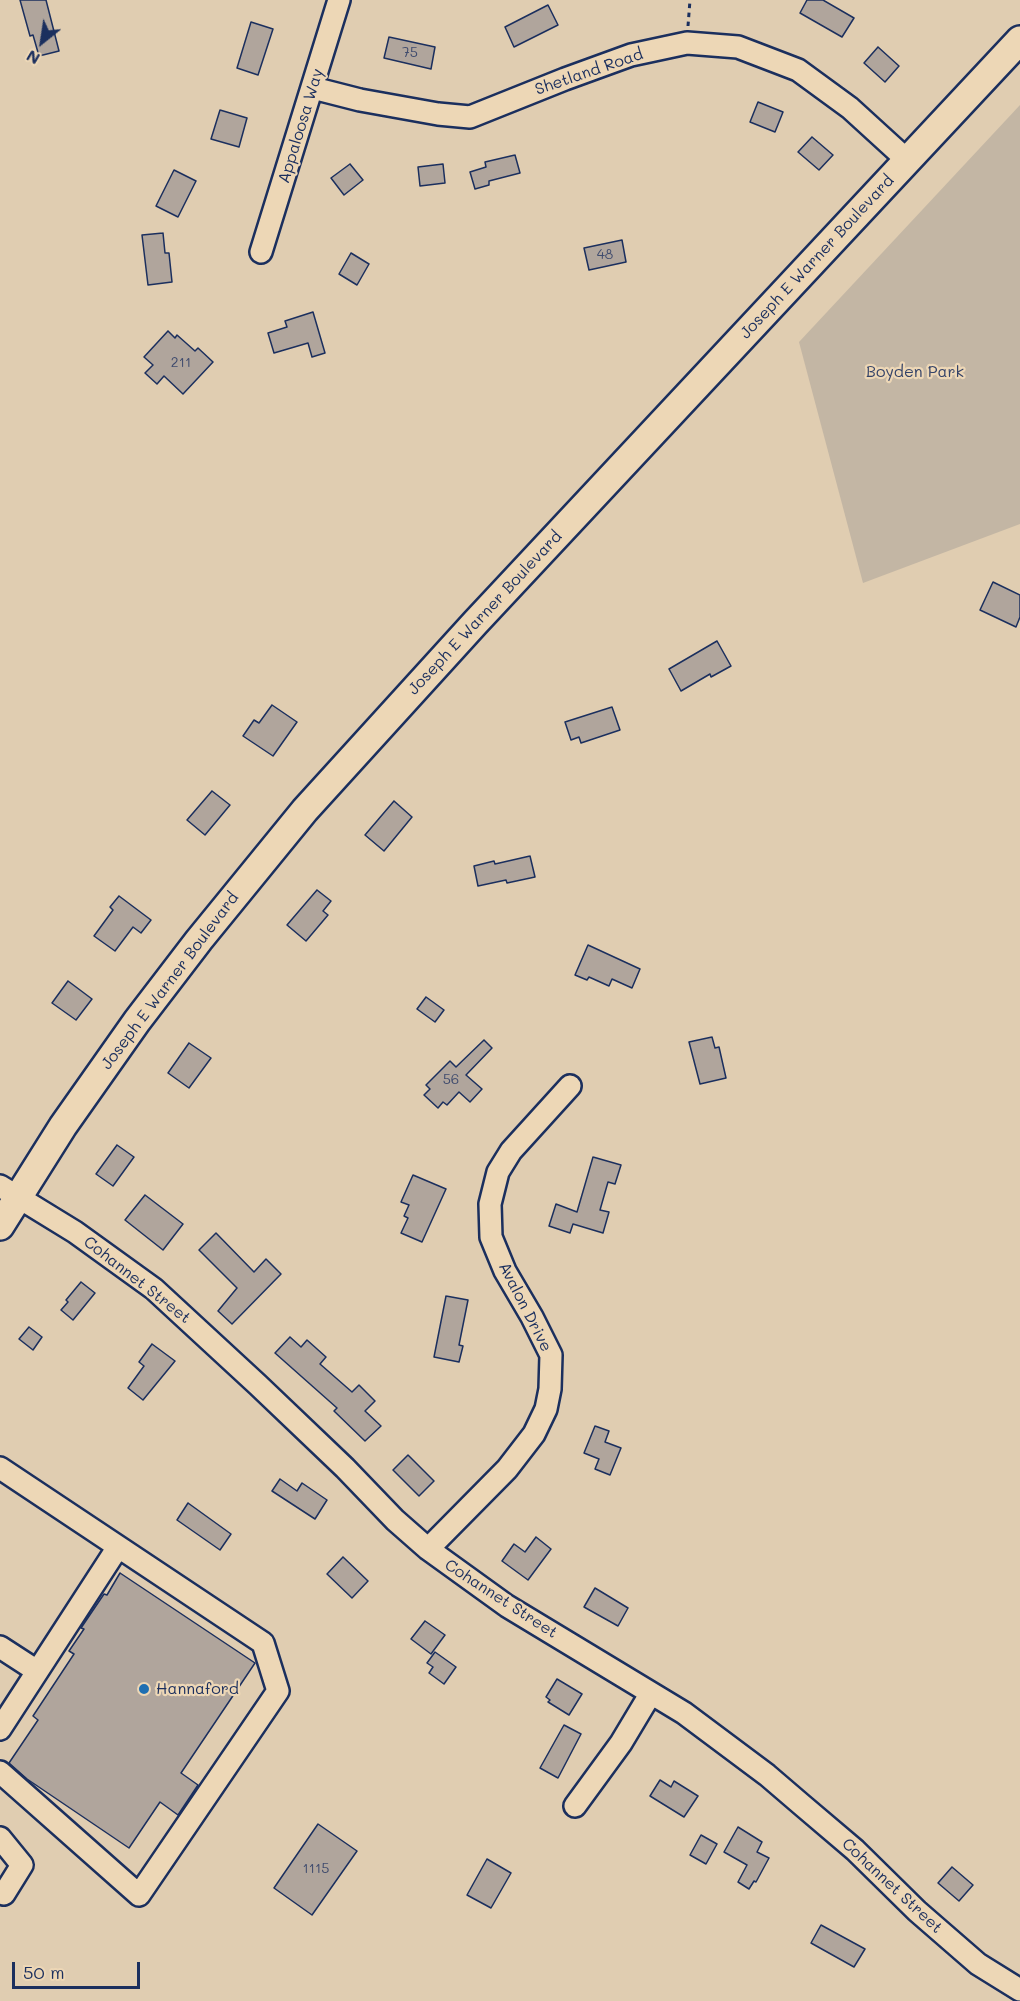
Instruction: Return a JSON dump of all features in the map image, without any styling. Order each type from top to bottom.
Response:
[{"type":"main road","name":"Joseph E Warner Boulevard","points":[[0,1226],[9,1191],[63,1126],[138,1021],[227,904],[305,810],[484,614],[1020,40]]},
{"type":"street","name":"Appaloosa Way","points":[[261,252],[339,0]]},
{"type":"street","name":"Shetland Road","points":[[313,88],[360,100],[470,117],[631,55],[687,43],[738,47],[798,70],[850,108],[908,160]]},
{"type":"street","name":"Avalon Drive","points":[[428,1549],[507,1468],[534,1434],[546,1409],[550,1389],[551,1355],[505,1271],[491,1237],[490,1204],[498,1172],[511,1151],[570,1086]]},
{"type":"street","name":"Cohannet Street","points":[[9,1191],[75,1232],[154,1289],[243,1370],[345,1468],[394,1520],[428,1549],[507,1606],[684,1713],[767,1775],[855,1850],[917,1911],[957,1946],[998,1978],[1020,1990]]},
{"type":"street","points":[[0,1468],[263,1643],[278,1691],[139,1895],[0,1772]]},
{"type":"street","points":[[0,1729],[6,1705],[37,1671],[118,1547]]},
{"type":"street","points":[[0,1647],[37,1671]]},
{"type":"street","points":[[575,1806],[621,1743],[651,1693]]},
{"type":"street","points":[[0,1838],[22,1865],[4,1894],[0,1892]]},
{"type":"path","points":[[687,43],[690,0]]},
{"type":"green space","name":"Boyden Park","points":[[1020,105],[1020,524],[863,583],[799,342]]},
{"type":"building","points":[[20,0],[46,0],[59,51],[39,56],[33,35],[30,36]]},
{"type":"building","points":[[807,0],[823,0],[854,18],[842,37],[800,13]]},
{"type":"building","points":[[548,5],[558,25],[514,47],[505,27]]},
{"type":"building","points":[[251,22],[273,29],[258,75],[237,68]]},
{"type":"building","points":[[389,37],[435,47],[431,69],[384,58]]},
{"type":"building","points":[[878,47],[899,66],[885,82],[864,63]]},
{"type":"building","points":[[758,102],[783,112],[775,132],[750,122]]},
{"type":"building","points":[[220,110],[247,118],[239,147],[211,139]]},
{"type":"building","points":[[812,137],[833,155],[819,170],[798,152]]},
{"type":"building","points":[[515,155],[520,173],[489,181],[489,185],[475,189],[470,172],[486,167],[485,162]]},
{"type":"building","points":[[350,164],[363,180],[344,195],[331,178]]},
{"type":"building","points":[[443,164],[445,183],[420,186],[418,167]]},
{"type":"building","points":[[174,170],[196,181],[178,217],[156,206]]},
{"type":"building","points":[[163,233],[165,253],[169,253],[172,282],[148,285],[142,235]]},
{"type":"building","points":[[622,240],[626,262],[589,270],[584,248]]},
{"type":"building","points":[[351,253],[369,264],[357,285],[339,274]]},
{"type":"building","points":[[313,312],[325,353],[312,357],[308,343],[274,353],[268,333],[287,327],[285,321]]},
{"type":"building","points":[[168,331],[175,338],[177,335],[195,351],[198,348],[213,362],[183,394],[164,376],[157,384],[145,373],[153,365],[144,357]]},
{"type":"building","points":[[993,582],[1020,595],[1020,617],[1016,627],[980,610]]},
{"type":"building","points":[[717,641],[731,666],[711,677],[710,674],[681,691],[669,669]]},
{"type":"building","points":[[272,705],[297,722],[273,756],[243,736],[254,720],[259,723]]},
{"type":"building","points":[[612,707],[620,730],[581,743],[579,737],[571,740],[565,722]]},
{"type":"building","points":[[212,791],[230,805],[205,835],[187,820]]},
{"type":"building","points":[[394,801],[412,817],[384,851],[365,835]]},
{"type":"building","points":[[530,856],[535,877],[478,886],[474,866]]},
{"type":"building","points":[[317,890],[331,901],[323,911],[328,915],[306,941],[287,925]]},
{"type":"building","points":[[119,896],[151,920],[141,933],[133,927],[115,951],[94,936],[113,910],[110,907]]},
{"type":"building","points":[[588,945],[640,969],[632,988],[612,979],[609,986],[589,977],[587,980],[575,975]]},
{"type":"building","points":[[68,981],[92,999],[76,1020],[52,1003]]},
{"type":"building","points":[[426,997],[444,1010],[435,1022],[417,1009]]},
{"type":"building","points":[[712,1037],[715,1048],[719,1047],[726,1078],[700,1084],[689,1042]]},
{"type":"building","points":[[484,1040],[492,1048],[466,1075],[482,1089],[470,1102],[459,1092],[447,1105],[443,1102],[438,1108],[424,1095],[430,1089],[426,1085],[450,1061],[456,1067]]},
{"type":"building","points":[[189,1043],[211,1058],[189,1088],[168,1073]]},
{"type":"building","points":[[117,1145],[134,1157],[113,1186],[96,1174]]},
{"type":"building","points":[[593,1157],[621,1165],[615,1184],[608,1182],[600,1210],[609,1212],[603,1233],[573,1224],[570,1233],[549,1226],[556,1204],[577,1212]]},
{"type":"building","points":[[413,1175],[446,1189],[422,1242],[401,1233],[408,1218],[404,1216],[409,1205],[401,1202]]},
{"type":"building","points":[[145,1195],[183,1224],[163,1250],[125,1220]]},
{"type":"building","points":[[216,1233],[254,1272],[266,1259],[281,1274],[232,1324],[218,1311],[237,1288],[199,1250]]},
{"type":"building","points":[[81,1282],[95,1293],[73,1320],[61,1310]]},
{"type":"building","points":[[446,1296],[468,1300],[459,1345],[463,1346],[459,1362],[434,1357]]},
{"type":"building","points":[[29,1327],[42,1337],[33,1350],[19,1339]]},
{"type":"building","points":[[290,1337],[301,1347],[307,1340],[326,1357],[320,1364],[352,1392],[359,1385],[375,1401],[365,1411],[381,1426],[365,1441],[334,1411],[337,1408],[275,1353]]},
{"type":"building","points":[[152,1344],[175,1361],[143,1400],[128,1388],[144,1366],[139,1362]]},
{"type":"building","points":[[595,1426],[609,1431],[605,1442],[621,1448],[610,1475],[595,1469],[599,1459],[584,1453]]},
{"type":"building","points":[[408,1455],[434,1481],[419,1496],[393,1470]]},
{"type":"building","points":[[280,1479],[297,1491],[302,1483],[327,1500],[315,1519],[272,1491]]},
{"type":"building","points":[[188,1503],[231,1534],[220,1550],[177,1520]]},
{"type":"building","points":[[536,1537],[551,1549],[528,1580],[502,1561],[514,1544],[525,1552]]},
{"type":"building","points":[[343,1557],[368,1581],[352,1598],[327,1574]]},
{"type":"building","name":"Hannaford","points":[[120,1573],[255,1663],[181,1773],[198,1785],[178,1815],[160,1802],[129,1848],[27,1779],[9,1763],[38,1720],[33,1716],[74,1654],[69,1651],[84,1629],[81,1628],[104,1594],[107,1595]]},
{"type":"building","points":[[595,1588],[628,1608],[618,1626],[584,1607]]},
{"type":"building","points":[[425,1621],[445,1635],[431,1654],[411,1639]]},
{"type":"building","points":[[435,1652],[456,1667],[444,1684],[429,1673],[433,1667],[427,1663]]},
{"type":"building","points":[[557,1679],[582,1694],[569,1715],[548,1702],[550,1700],[546,1697]]},
{"type":"building","points":[[564,1725],[581,1734],[558,1778],[540,1768]]},
{"type":"building","points":[[660,1780],[671,1787],[674,1781],[698,1796],[684,1817],[650,1796]]},
{"type":"building","points":[[318,1824],[357,1851],[312,1915],[274,1888]]},
{"type":"building","points":[[738,1827],[762,1842],[757,1852],[769,1858],[756,1882],[754,1881],[749,1889],[738,1882],[747,1865],[724,1852]]},
{"type":"building","points":[[701,1835],[717,1844],[706,1864],[690,1855]]},
{"type":"building","points":[[487,1859],[511,1873],[491,1908],[467,1895]]},
{"type":"building","points":[[952,1867],[973,1885],[959,1901],[938,1883]]},
{"type":"building","points":[[821,1925],[865,1949],[854,1967],[811,1943]]},
{"type":"place","name":"Hannaford","points":[[144,1689]]}]
